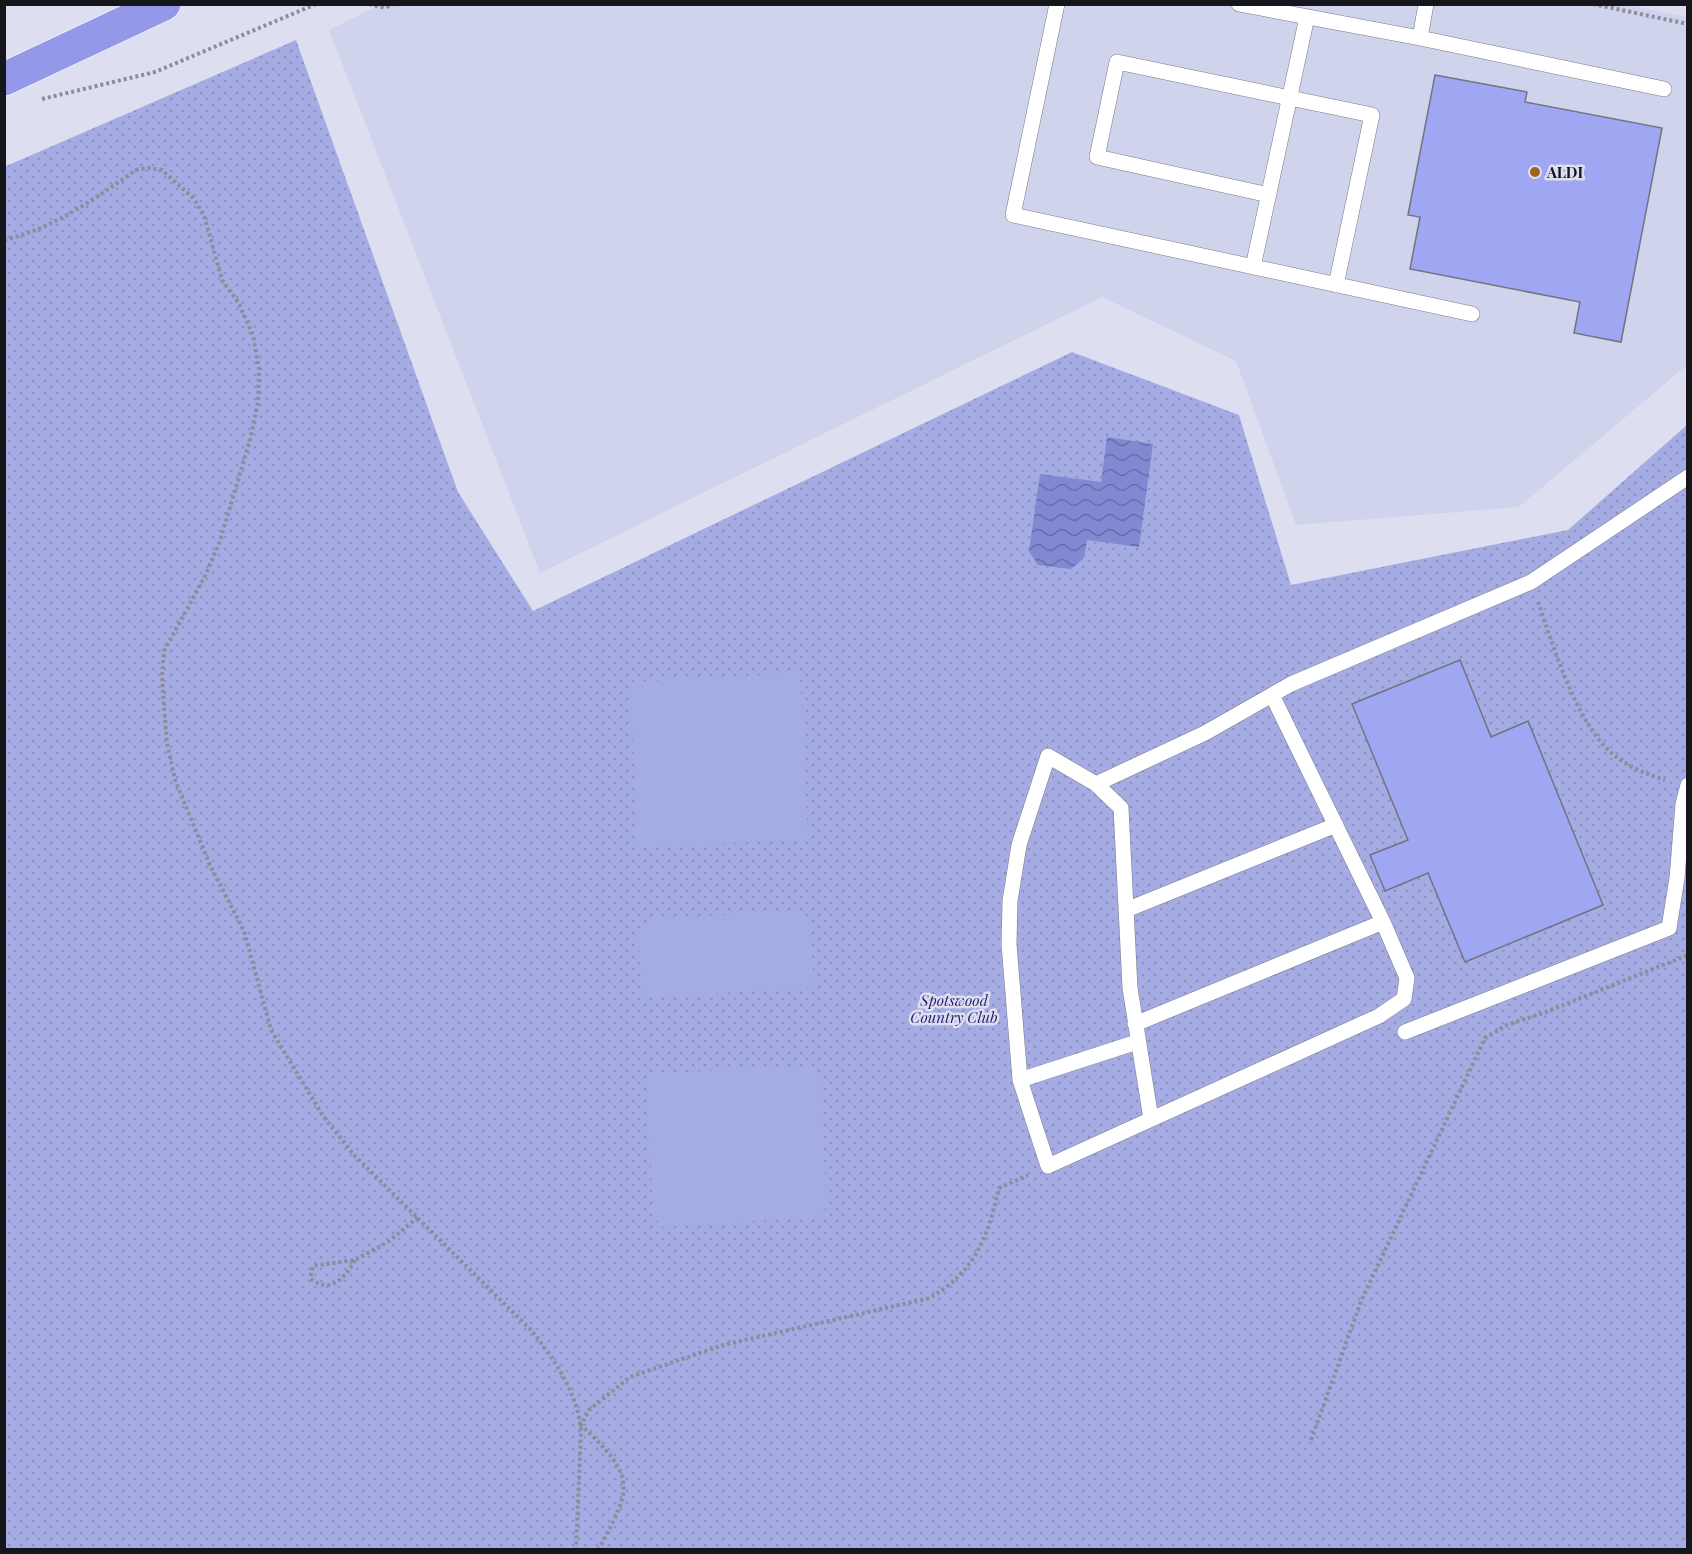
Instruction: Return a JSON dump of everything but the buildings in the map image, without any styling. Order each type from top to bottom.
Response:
[{"type":"highway","points":[[4,79],[164,4]]},
{"type":"lane","points":[[1057,4],[1013,215],[1472,314]]},
{"type":"lane","points":[[1239,4],[1420,38],[1664,90]]},
{"type":"lane","points":[[1420,38],[1426,4]]},
{"type":"lane","points":[[1253,267],[1307,17]]},
{"type":"lane","points":[[1269,195],[1097,157],[1117,62],[1372,115],[1336,285]]},
{"type":"lane","points":[[1096,784],[1205,733],[1291,684],[1531,582],[1688,477]]},
{"type":"lane","points":[[1151,1119],[1135,1024],[1121,808],[1096,784],[1048,756],[1019,845],[1010,901],[1009,944],[1020,1080],[1048,1166],[1379,1016],[1404,999],[1407,978],[1383,922],[1272,694]]},
{"type":"lane","points":[[1405,1032],[1669,928],[1686,789]]},
{"type":"lane","points":[[1126,910],[1336,825]]},
{"type":"lane","points":[[1135,1024],[1383,922]]},
{"type":"lane","points":[[1020,1080],[1137,1042]]},
{"type":"path","points":[[40,99],[155,72],[316,4]]},
{"type":"path","points":[[369,4],[385,8],[393,4]]},
{"type":"path","points":[[1593,4],[1688,24]]},
{"type":"path","points":[[4,240],[28,234],[68,216],[136,170],[148,168],[162,170],[179,183],[204,215],[222,280],[238,302],[253,335],[259,369],[258,391],[250,441],[220,540],[205,576],[164,651],[162,676],[165,715],[175,780],[210,865],[244,931],[272,1030],[323,1116],[354,1155],[537,1338],[569,1388],[581,1425],[576,1550]]},
{"type":"path","points":[[1531,582],[1563,675],[1598,738],[1616,757],[1648,774],[1686,789]]},
{"type":"path","points":[[1311,1440],[1362,1299],[1485,1038],[1507,1024],[1546,1012],[1688,955]]},
{"type":"path","points":[[581,1425],[589,1410],[630,1377],[723,1344],[930,1298],[953,1284],[972,1263],[990,1225],[999,1188],[1048,1166]]},
{"type":"path","points":[[355,1260],[346,1275],[334,1285],[319,1286],[310,1278],[313,1266],[355,1260],[388,1242],[418,1217]]},
{"type":"path","points":[[581,1425],[607,1449],[621,1469],[626,1489],[615,1521],[598,1550]]},
{"type":"shaded area","points":[[381,4],[1625,4],[1687,17],[1687,365],[1519,507],[1296,525],[1236,361],[1102,297],[540,573],[329,30]]},
{"type":"green space","name":"Spotswood Country Club","points":[[296,40],[458,492],[533,611],[1072,352],[1239,415],[1291,585],[1568,530],[1687,425],[1687,1549],[5,1549],[4,167]]},
{"type":"green space","points":[[800,673],[808,839],[638,848],[630,682]]},
{"type":"green space","points":[[800,910],[810,919],[814,987],[642,998],[638,933],[649,919]]},
{"type":"green space","points":[[806,1067],[820,1079],[827,1206],[819,1217],[663,1227],[653,1217],[647,1083],[657,1073]]},
{"type":"water","points":[[1107,437],[1153,444],[1139,547],[1087,540],[1084,558],[1071,569],[1038,565],[1029,551],[1040,474],[1101,482]]},
{"type":"place","name":"ALDI","points":[[1535,172]]}]
